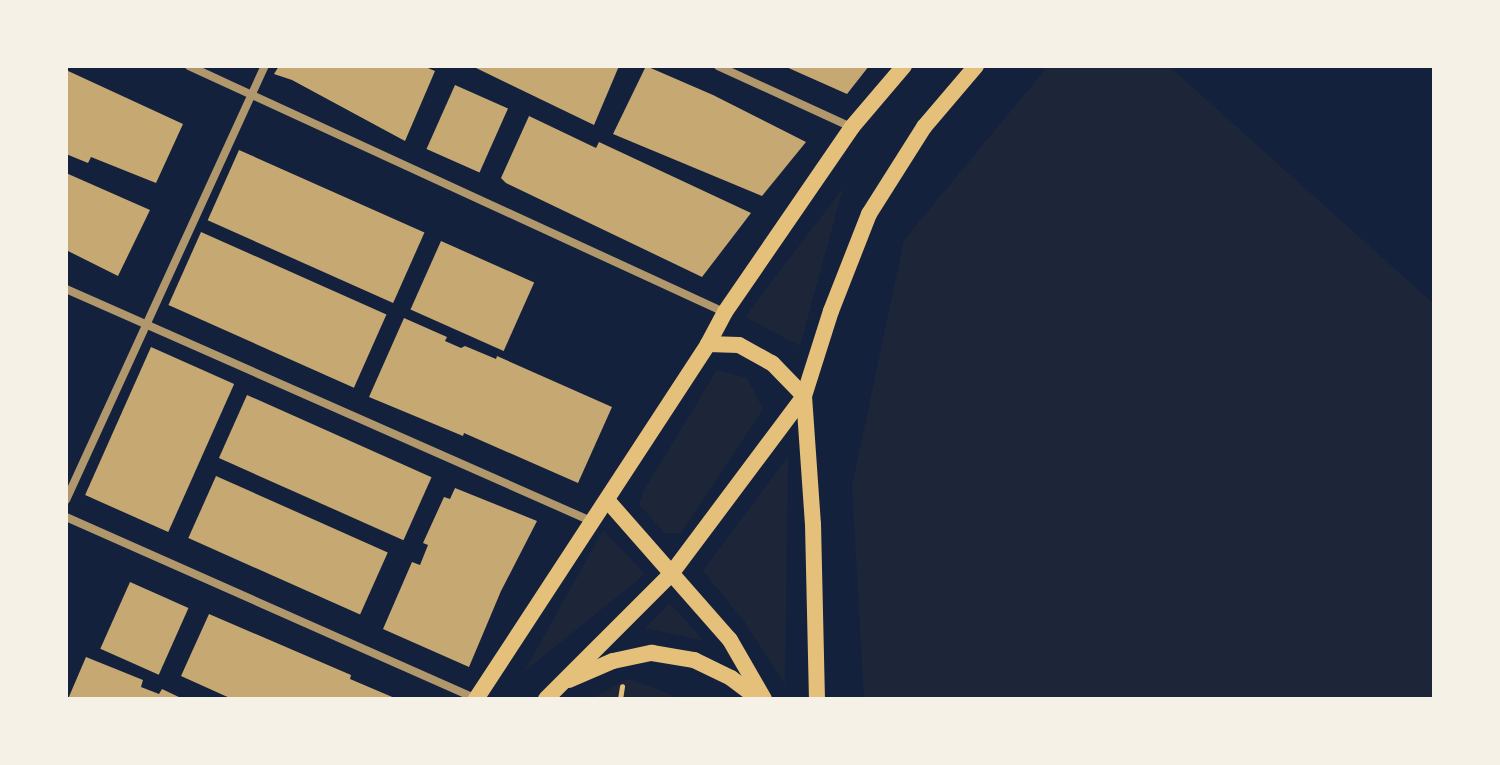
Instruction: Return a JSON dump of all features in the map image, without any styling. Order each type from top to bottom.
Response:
[{"type":"main road","points":[[476,699],[708,344],[725,312],[852,127],[904,66]]},
{"type":"main road","points":[[546,699],[671,574],[804,396],[831,311],[869,214],[924,127],[976,66]]},
{"type":"main road","points":[[708,344],[739,345],[772,363],[804,396],[813,524],[817,699]]},
{"type":"main road","points":[[607,500],[730,640],[762,699]]},
{"type":"main road","points":[[561,684],[613,661],[652,653],[694,660],[731,678],[762,699]]},
{"type":"street","points":[[189,66],[725,312]]},
{"type":"street","points":[[66,500],[265,66]]},
{"type":"street","points":[[718,66],[852,127]]},
{"type":"street","points":[[66,289],[591,521]]},
{"type":"street","points":[[66,517],[476,699]]},
{"type":"shaded area","points":[[1048,66],[1169,66],[1434,304],[1434,699],[864,699],[852,486],[904,240]]},
{"type":"shaded area","points":[[843,188],[800,346],[745,317]]},
{"type":"shaded area","points":[[717,370],[747,378],[763,409],[681,533],[665,533],[639,505],[644,490]]},
{"type":"shaded area","points":[[788,456],[785,684],[744,621],[703,571]]},
{"type":"shaded area","points":[[603,530],[645,574],[524,672]]},
{"type":"shaded area","points":[[670,603],[704,641],[645,628]]},
{"type":"shaded area","points":[[628,679],[668,693],[678,699],[591,699]]},
{"type":"building","points":[[279,66],[423,66],[435,71],[405,141],[292,80],[274,74]]},
{"type":"building","points":[[472,66],[619,66],[594,125]]},
{"type":"building","points":[[646,66],[713,95],[806,142],[762,196],[613,134]]},
{"type":"building","points":[[784,66],[869,66],[847,94]]},
{"type":"building","points":[[66,70],[183,124],[156,183],[91,157],[88,163],[66,154]]},
{"type":"building","points":[[455,85],[508,109],[480,173],[427,149]]},
{"type":"building","points":[[529,116],[596,148],[599,142],[751,213],[702,277],[506,183],[501,178]]},
{"type":"building","points":[[239,150],[424,233],[393,303],[208,220]]},
{"type":"building","points":[[66,173],[150,210],[118,276],[66,250]]},
{"type":"building","points":[[201,232],[386,315],[354,388],[168,305]]},
{"type":"building","points":[[441,241],[534,282],[504,351],[410,310]]},
{"type":"building","points":[[404,318],[447,337],[445,341],[461,348],[465,346],[496,359],[497,356],[612,407],[578,483],[464,433],[463,436],[369,397]]},
{"type":"building","points":[[151,347],[234,384],[168,532],[85,495]]},
{"type":"building","points":[[247,395],[432,477],[403,540],[219,458]]},
{"type":"building","points":[[216,476],[388,552],[360,615],[188,538]]},
{"type":"building","points":[[455,488],[537,521],[501,591],[469,667],[383,629],[412,562],[420,565],[428,545],[423,543],[444,497],[450,499]]},
{"type":"building","points":[[130,582],[188,608],[159,675],[100,649]]},
{"type":"building","points":[[209,614],[351,675],[350,679],[397,699],[232,699],[181,676]]},
{"type":"building","points":[[86,657],[143,680],[141,687],[159,694],[162,689],[183,699],[68,699]]}]
